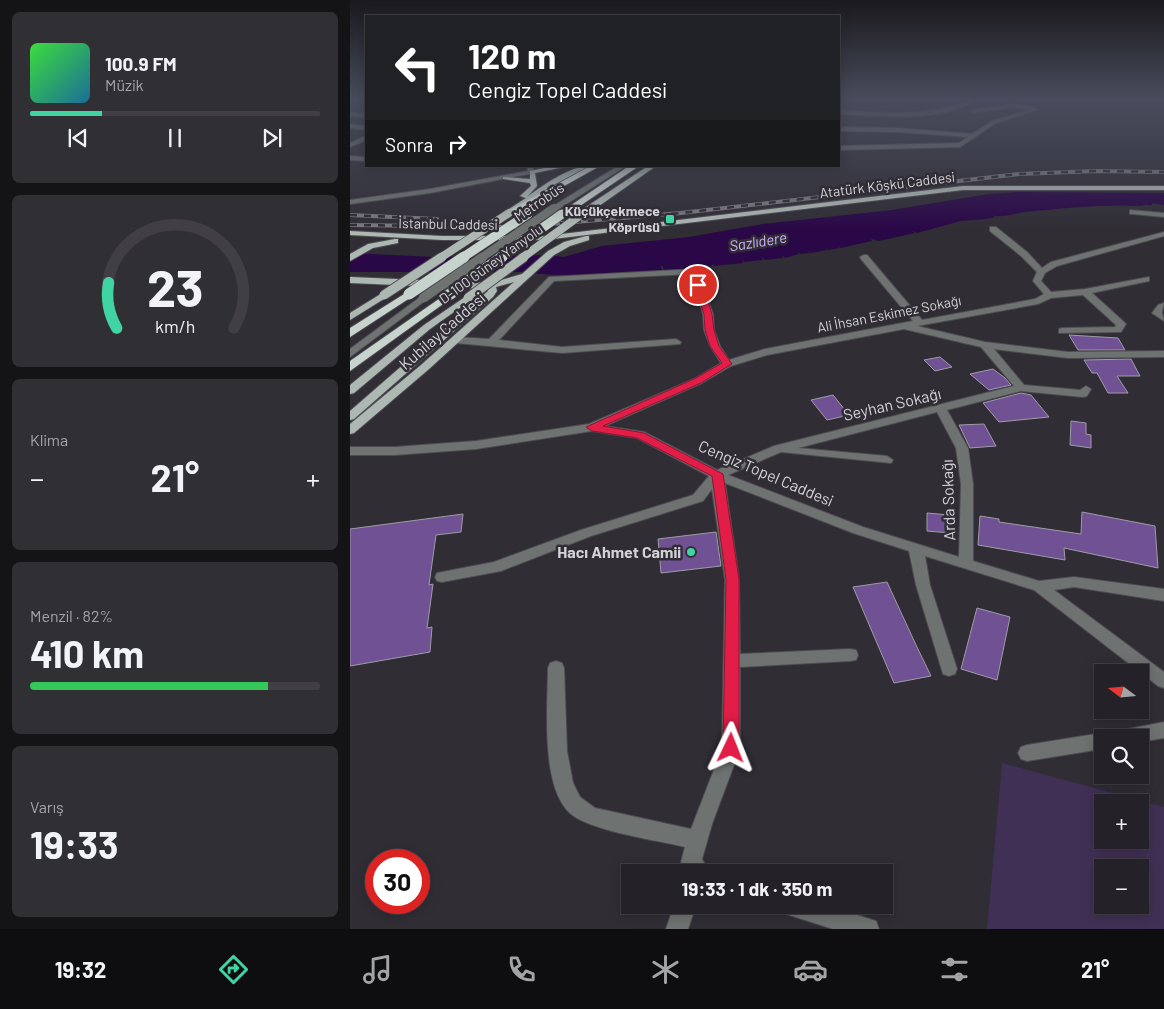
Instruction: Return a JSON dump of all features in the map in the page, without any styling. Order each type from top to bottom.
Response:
[{"type":"highway","points":[[509,213],[594,167]]},
{"type":"highway","points":[[350,333],[528,214],[605,167]]},
{"type":"highway","points":[[350,367],[446,297],[558,211],[633,167]]},
{"type":"main road","points":[[509,213],[534,186],[532,168],[549,167]]},
{"type":"main road","points":[[350,317],[546,187],[584,167]]},
{"type":"main road","name":"D-100 Güney Yanyolu","points":[[350,391],[427,327],[586,211],[652,167]]},
{"type":"main road","points":[[504,178],[535,182]]},
{"type":"main road","name":"Atatürk Köşkü Caddesi","points":[[615,231],[963,188],[1164,188]]},
{"type":"main road","name":"İstanbul Caddesi","points":[[350,233],[442,238],[546,238],[615,231]]},
{"type":"main road","name":"Kubilay Caddesi","points":[[350,430],[456,340],[551,253],[579,240],[615,231]]},
{"type":"main road","points":[[350,238],[357,243],[358,250]]},
{"type":"main road","points":[[350,258],[358,250],[386,242],[442,238]]},
{"type":"main road","points":[[546,238],[550,241],[551,253]]},
{"type":"main road","points":[[350,280],[491,286],[525,276]]},
{"type":"main road","points":[[350,286],[393,283]]},
{"type":"main road","name":"Kubilay Caddesi","points":[[350,417],[490,295],[493,291],[491,286]]},
{"type":"street","points":[[840,148],[960,146],[964,143]]},
{"type":"street","points":[[350,158],[365,160]]},
{"type":"street","name":"Metrobüs","points":[[350,346],[558,211],[622,167]]},
{"type":"street","points":[[350,202],[504,178],[532,168]]},
{"type":"street","points":[[1133,212],[1164,215]]},
{"type":"street","points":[[993,230],[1024,254],[1041,272]]},
{"type":"street","points":[[1049,295],[1037,281],[1041,272],[1073,258],[1164,234]]},
{"type":"street","points":[[864,257],[880,278],[905,302],[919,323]]},
{"type":"street","points":[[492,342],[552,279],[694,271],[708,314],[709,330],[715,346],[727,364]]},
{"type":"street","name":"Ali İhsan Eskimez Sokağı","points":[[592,427],[698,381],[727,364],[765,352],[1038,301],[1049,295],[1085,292],[1146,279]]},
{"type":"street","points":[[1062,331],[1118,330],[1121,324],[1085,292]]},
{"type":"street","name":"Metrobüs","points":[[350,354],[423,298]]},
{"type":"street","points":[[1164,306],[1157,313],[1164,318]]},
{"type":"street","points":[[904,326],[984,345],[1068,355],[1164,354]]},
{"type":"street","points":[[456,340],[562,350],[676,342]]},
{"type":"street","points":[[984,345],[1021,388],[1082,394],[1086,388]]},
{"type":"street","name":"Seyhan Sokağı","points":[[717,474],[778,449],[1021,388]]},
{"type":"street","name":"Arda Sokağı","points":[[941,409],[962,448],[967,484],[966,564]]},
{"type":"street","name":"Cengiz Topel Caddesi","points":[[350,451],[396,451],[476,445],[592,427],[640,436],[717,474],[858,530],[1039,586],[1074,582],[1164,595]]},
{"type":"street","points":[[778,449],[887,460]]},
{"type":"street","points":[[442,577],[496,567],[586,533],[698,498],[717,474]]},
{"type":"street","points":[[692,864],[691,862],[698,840],[731,748],[732,579],[717,474]]},
{"type":"street","points":[[916,548],[922,585],[949,669]]},
{"type":"street","points":[[1039,586],[1164,681]]},
{"type":"street","points":[[733,661],[850,656]]},
{"type":"street","points":[[556,668],[558,754],[568,796],[576,806],[581,811],[595,817],[698,840]]},
{"type":"street","points":[[1149,733],[1164,730]]},
{"type":"street","points":[[1027,753],[1094,742]]},
{"type":"street","points":[[677,929],[682,914]]},
{"type":"street","points":[[820,914],[868,929]]},
{"type":"shaded area","points":[[1002,763],[1116,794],[1094,794],[1094,849],[1149,849],[1149,803],[1164,807],[1164,929],[987,929]]},
{"type":"water","name":"Sazlıdere","points":[[1017,192],[1164,193],[1164,205],[1152,203],[1152,205],[1147,205],[1145,202],[1146,205],[1138,206],[1136,203],[1137,206],[1070,208],[1004,216],[992,215],[995,217],[987,219],[983,216],[986,219],[961,221],[917,233],[910,230],[915,233],[879,241],[871,239],[872,241],[841,248],[836,245],[840,248],[828,250],[824,247],[827,250],[811,253],[807,249],[810,253],[800,254],[798,252],[799,254],[785,258],[782,255],[783,258],[765,260],[762,257],[763,260],[744,262],[742,259],[743,263],[714,266],[713,264],[710,267],[706,265],[706,267],[664,272],[663,266],[658,267],[661,267],[663,272],[573,277],[523,272],[350,272],[350,253],[433,257],[545,255],[564,257],[602,246],[689,237],[763,224],[892,210],[989,194]]},
{"type":"building","points":[[1069,335],[1118,338],[1125,350],[1078,350]]},
{"type":"building","points":[[940,357],[952,367],[935,371],[924,360]]},
{"type":"building","points":[[1131,359],[1140,376],[1117,376],[1128,393],[1108,393],[1097,373],[1092,373],[1084,360]]},
{"type":"building","points":[[993,369],[1011,385],[989,390],[970,374]]},
{"type":"building","points":[[1021,393],[1031,395],[1049,417],[999,422],[983,403]]},
{"type":"building","points":[[833,395],[849,415],[827,420],[811,400]]},
{"type":"building","points":[[1071,421],[1086,423],[1086,434],[1091,435],[1091,448],[1070,445]]},
{"type":"building","points":[[984,424],[996,446],[970,448],[959,425]]},
{"type":"building","points":[[1082,512],[1155,526],[1158,568],[1064,548],[1065,560],[978,545],[980,516],[999,519],[999,522],[1081,534]]},
{"type":"building","points":[[927,513],[950,515],[951,533],[927,531]]},
{"type":"building","points":[[463,514],[461,532],[436,535],[429,585],[433,584],[427,628],[432,627],[430,652],[350,666],[350,529]]},
{"type":"building","name":"Hacı Ahmet Camii","points":[[716,532],[721,566],[661,573],[658,539]]},
{"type":"building","points":[[887,582],[931,676],[894,683],[853,587]]},
{"type":"building","points":[[977,608],[1010,617],[997,680],[961,669]]},
{"type":"railway","points":[[350,225],[515,227],[681,213],[1019,174],[1096,171],[1164,172]]},
{"type":"railway","points":[[350,215],[437,219]]},
{"type":"place","name":"Küçükçekmece Köprüsü","points":[[670,219]]},
{"type":"place","name":"Hacı Ahmet Camii","points":[[691,552]]},
{"type":"route","points":[[698,285],[708,314],[709,330],[715,346],[727,364],[698,381],[592,427],[640,436],[717,474],[732,579],[731,748]]}]
